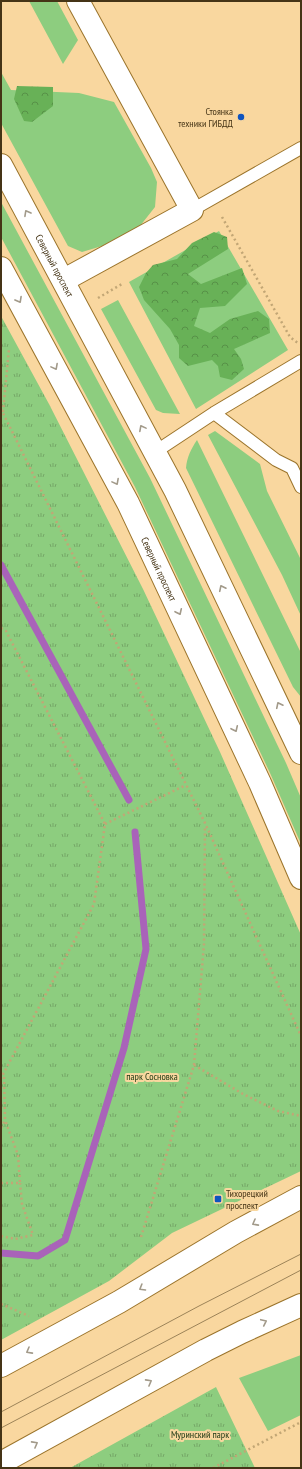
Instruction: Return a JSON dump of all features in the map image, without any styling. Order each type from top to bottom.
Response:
[{"type":"main road","points":[[64,280],[192,210],[78,1]]},
{"type":"main road","name":"Северный проспект","points":[[1,165],[64,280],[175,490],[296,730],[301,753]]},
{"type":"main road","name":"Северный проспект","points":[[1,268],[128,504],[260,783],[301,878]]},
{"type":"main road","points":[[1,1366],[119,1302],[236,1232],[301,1197]]},
{"type":"main road","points":[[1,1463],[206,1350],[301,1305]]},
{"type":"lane","points":[[192,210],[301,148]]},
{"type":"lane","points":[[155,452],[214,413],[301,361]]},
{"type":"lane","points":[[214,413],[276,460],[296,466],[301,487]]},
{"type":"path","points":[[222,217],[290,337],[301,345]]},
{"type":"path","points":[[98,298],[122,284]]},
{"type":"path","points":[[3,413],[9,349]]},
{"type":"path","points":[[1,409],[186,785],[301,1036]]},
{"type":"path","points":[[1,628],[6,631],[105,824],[94,904],[1,1078]]},
{"type":"path","points":[[105,824],[186,785]]},
{"type":"path","points":[[141,1237],[194,1065],[204,944],[204,823]]},
{"type":"path","points":[[194,1065],[250,1098],[278,1110],[301,1116]]},
{"type":"path","points":[[1,1236],[15,1240],[33,1235],[22,1204],[18,1155],[5,1120],[4,1074]]},
{"type":"path","points":[[1,1128],[5,1120]]},
{"type":"path","points":[[1,1183],[20,1183]]},
{"type":"path","points":[[1,1304],[29,1316]]},
{"type":"path","points":[[213,1468],[301,1422]]},
{"type":"green space","points":[[29,1],[57,1],[78,40],[63,64]]},
{"type":"green space","points":[[1,72],[11,90],[79,93],[114,102],[151,168],[157,182],[155,207],[140,226],[102,246],[82,252],[68,246],[1,123]]},
{"type":"green space","points":[[17,86],[53,87],[53,106],[32,122],[24,121],[14,99]]},
{"type":"green space","points":[[1,202],[150,478],[286,763],[301,798],[301,844],[270,773],[135,487],[1,237]]},
{"type":"green space","points":[[219,231],[288,350],[196,409],[129,282]]},
{"type":"green space","points":[[214,232],[227,237],[228,249],[188,274],[201,284],[242,268],[247,284],[225,306],[200,308],[194,326],[210,333],[230,319],[258,311],[269,319],[270,333],[234,349],[241,359],[244,369],[232,380],[220,377],[218,366],[212,360],[188,366],[179,358],[179,345],[170,329],[144,300],[139,287],[146,273],[153,265],[177,259],[192,243]]},
{"type":"green space","points":[[118,300],[180,414],[163,413],[156,410],[101,309]]},
{"type":"green space","name":"парк Сосновка","points":[[1,316],[49,404],[143,589],[220,752],[301,935],[301,1171],[172,1233],[109,1281],[1,1340]]},
{"type":"green space","points":[[215,431],[260,464],[267,491],[301,560],[301,616],[282,575],[208,435]]},
{"type":"green space","points":[[197,440],[301,653],[301,697],[293,687],[186,468],[187,460]]},
{"type":"green space","points":[[301,1355],[301,1415],[268,1431],[239,1378]]},
{"type":"green space","name":"Муринский парк","points":[[216,1387],[255,1468],[70,1468]]},
{"type":"waterway","points":[[1,565],[129,800]]},
{"type":"waterway","points":[[1,1253],[38,1256],[65,1240],[124,1048],[146,949],[135,832]]},
{"type":"tram line","points":[[1,1412],[199,1306],[301,1254]]},
{"type":"tram line","points":[[1,1428],[301,1270]]},
{"type":"place","name":"Стоянка техники ГИБДД","points":[[241,117]]},
{"type":"place","name":"Тихорецкий проспект","points":[[218,1199]]}]
